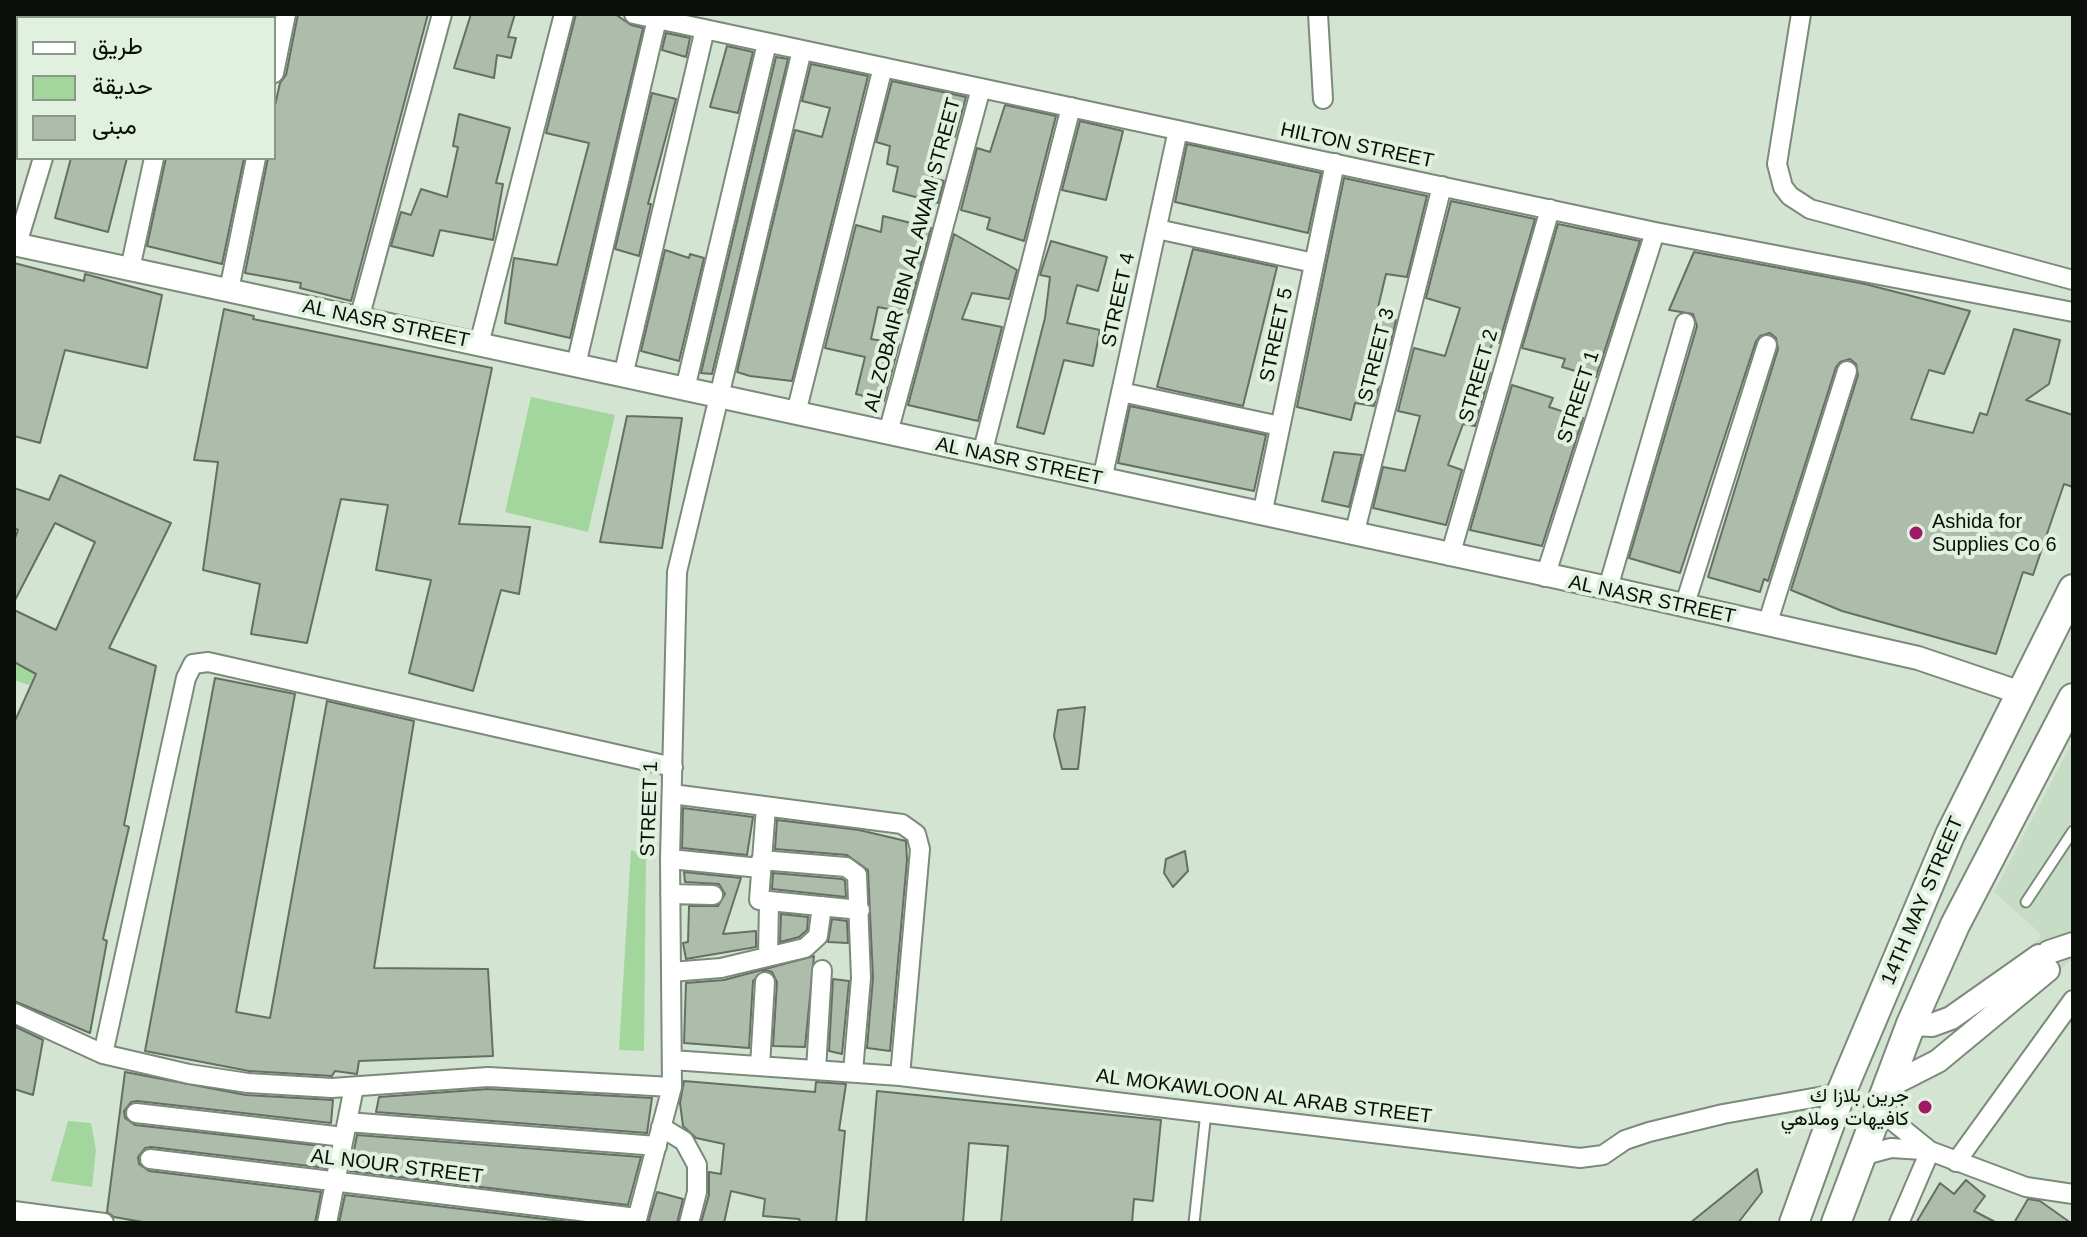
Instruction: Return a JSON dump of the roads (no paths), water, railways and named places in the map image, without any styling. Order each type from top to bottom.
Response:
[{"type":"main road","name":"14TH MAY STREET","points":[[1794,1223],[1841,1093],[1950,835],[2073,589]]},
{"type":"main road","name":"14TH MAY STREET","points":[[1836,1223],[1911,1024],[1955,925],[2073,698]]},
{"type":"street","points":[[276,63],[286,14]]},
{"type":"street","points":[[359,319],[442,14]]},
{"type":"street","points":[[479,344],[564,14]]},
{"type":"street","name":"HILTON STREET","points":[[634,14],[1655,232],[2073,312]]},
{"type":"street","points":[[1318,14],[1323,99]]},
{"type":"street","points":[[1801,14],[1777,164],[1790,196],[1810,209],[2073,280]]},
{"type":"street","points":[[576,365],[657,19]]},
{"type":"street","points":[[623,376],[705,29]]},
{"type":"street","points":[[685,389],[767,43]]},
{"type":"street","name":"STREET 1","points":[[637,1221],[672,1087],[670,859],[677,572],[802,50]]},
{"type":"street","points":[[796,413],[883,67]]},
{"type":"street","name":"AL ZOBAIR IBN AL AWAM STREET","points":[[888,433],[981,88]]},
{"type":"street","points":[[982,454],[1071,107]]},
{"type":"street","name":"STREET 4","points":[[1102,480],[1178,130]]},
{"type":"street","points":[[15,244],[42,160]]},
{"type":"street","points":[[130,269],[154,160]]},
{"type":"street","points":[[229,290],[256,160]]},
{"type":"street","name":"STREET 5","points":[[1262,515],[1335,163]]},
{"type":"street","name":"STREET 3","points":[[1354,535],[1442,186]]},
{"type":"street","name":"STREET 2","points":[[1450,556],[1550,209]]},
{"type":"street","points":[[1157,229],[1314,263]]},
{"type":"street","name":"STREET 1","points":[[1545,577],[1655,232]]},
{"type":"street","name":"AL NASR STREET","points":[[15,244],[1545,577],[1608,588],[1918,658],[2021,693]]},
{"type":"street","points":[[1608,588],[1685,323]]},
{"type":"street","points":[[1684,607],[1767,345]]},
{"type":"street","points":[[1767,625],[1847,371]]},
{"type":"street","points":[[1121,392],[1280,426]]},
{"type":"street","points":[[103,1054],[186,678],[193,664],[208,662],[673,767]]},
{"type":"street","points":[[672,794],[902,824],[916,834],[920,849],[900,1076]]},
{"type":"street","points":[[766,807],[758,899],[860,910]]},
{"type":"street","points":[[670,859],[846,867],[855,871],[859,879],[861,978],[853,1072]]},
{"type":"street","points":[[670,894],[713,895]]},
{"type":"street","points":[[768,956],[769,902]]},
{"type":"street","points":[[671,972],[700,971],[812,943],[820,928],[822,906]]},
{"type":"street","points":[[1911,1024],[1932,1025],[1951,1018],[2055,956]]},
{"type":"street","points":[[1930,1151],[1883,1098],[1938,1061],[2055,956]]},
{"type":"street","points":[[816,1070],[822,970]]},
{"type":"street","points":[[760,1066],[765,982]]},
{"type":"street","points":[[1956,1162],[2073,1000]]},
{"type":"street","points":[[14,1013],[103,1054],[218,1079],[354,1087],[488,1077],[672,1087]]},
{"type":"street","name":"AL MOKAWLOON AL ARAB STREET","points":[[672,1060],[900,1076],[1589,1158],[1603,1155],[1625,1140],[1649,1132],[1723,1114],[1841,1093]]},
{"type":"street","points":[[327,1223],[354,1087]]},
{"type":"street","points":[[136,1113],[346,1130],[657,1146]]},
{"type":"street","points":[[661,1127],[684,1141],[697,1165],[699,1178],[689,1223]]},
{"type":"street","points":[[1861,1156],[1891,1148],[1930,1151],[2026,1187],[2073,1194]]},
{"type":"street","points":[[1899,1223],[1930,1151]]},
{"type":"street","name":"AL NOUR STREET","points":[[150,1159],[637,1221]]},
{"type":"street","points":[[14,1211],[104,1223]]},
{"type":"lane","points":[[2026,902],[2073,831]]},
{"type":"lane","points":[[1194,1223],[1206,1112]]},
{"type":"place","name":"Ashida for Supplies Co 6","points":[[1916,533]]},
{"type":"place","name":"جرين بلازا ك كافيهات وملاهي","points":[[1925,1107]]}]
